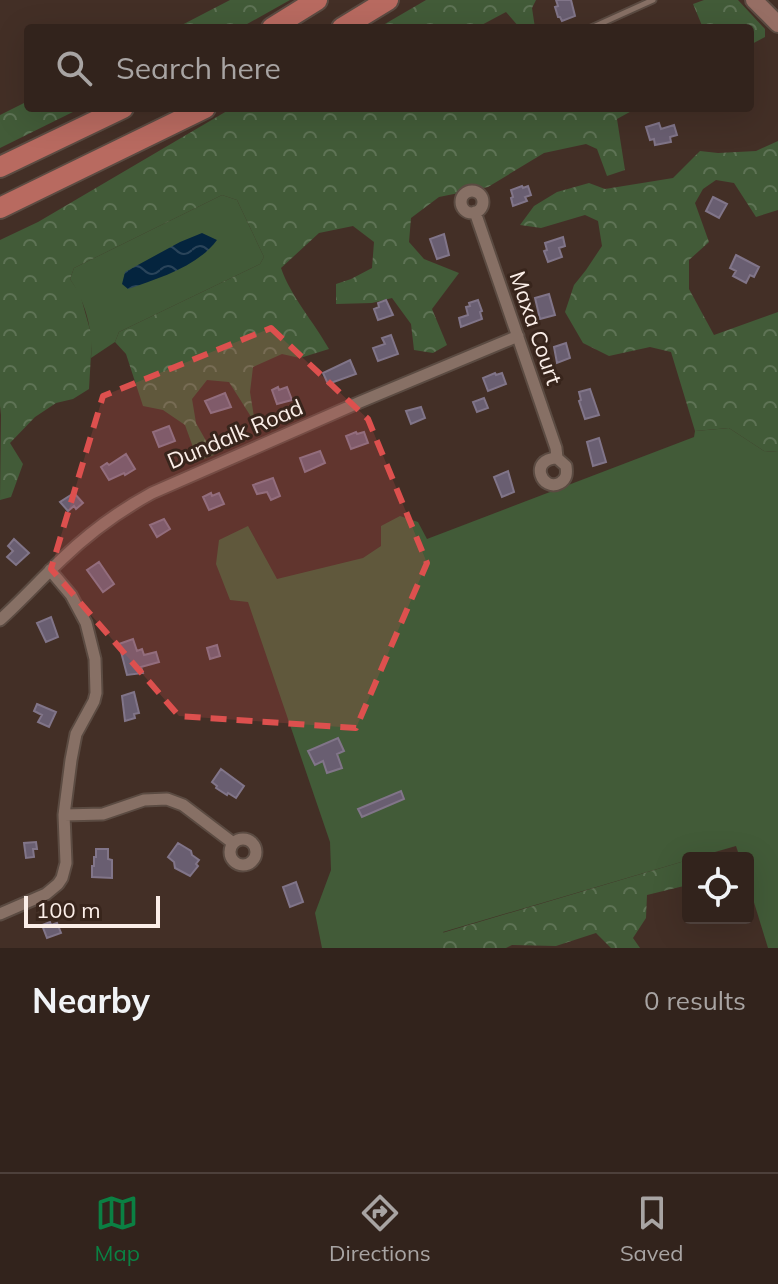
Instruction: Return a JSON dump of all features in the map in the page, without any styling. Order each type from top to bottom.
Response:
[{"type":"highway","points":[[278,24],[317,0]]},
{"type":"highway","points":[[349,24],[388,0]]},
{"type":"highway","points":[[0,167],[115,112]]},
{"type":"highway","points":[[0,208],[197,112]]},
{"type":"street","points":[[754,0],[778,24]]},
{"type":"street","name":"Maxa Court","points":[[475,212],[557,458]]},
{"type":"street","name":"Dundalk Road","points":[[0,620],[50,570],[108,520],[170,483],[518,336]]},
{"type":"street","points":[[0,914],[46,894],[62,878],[66,863],[64,815],[76,734],[94,701],[97,670],[86,623],[71,595],[50,570]]},
{"type":"street","points":[[64,815],[103,814],[144,800],[167,799],[183,805],[233,843]]},
{"type":"lane","points":[[600,24],[653,0]]},
{"type":"highlighted area","points":[[271,328],[368,419],[427,563],[356,728],[179,716],[51,569],[103,396]]},
{"type":"green space","points":[[230,0],[290,0],[247,24],[184,24]]},
{"type":"green space","points":[[426,0],[536,0],[532,8],[534,24],[516,24],[506,12],[484,24],[385,24]]},
{"type":"green space","points":[[704,0],[738,0],[765,29],[765,37],[754,43],[754,24],[701,24],[693,4]]},
{"type":"green space","points":[[24,103],[24,112],[73,112],[0,148],[0,115]]},
{"type":"green space","points":[[225,112],[630,112],[617,119],[625,170],[607,176],[597,149],[586,144],[544,153],[488,187],[439,197],[411,218],[409,242],[424,259],[459,273],[432,309],[447,345],[433,353],[414,350],[411,324],[392,298],[372,303],[336,304],[336,284],[372,268],[374,242],[353,226],[319,233],[281,268],[329,349],[300,358],[282,354],[253,367],[250,392],[255,423],[229,382],[207,380],[192,399],[196,423],[214,455],[198,461],[185,425],[163,410],[143,406],[126,354],[115,342],[119,332],[260,264],[264,257],[237,200],[222,195],[74,268],[70,279],[80,294],[92,337],[89,389],[73,399],[56,403],[35,417],[10,443],[23,464],[11,497],[0,500],[0,240],[38,222]]},
{"type":"green space","points":[[778,141],[778,210],[756,217],[734,183],[716,180],[703,189],[695,203],[709,242],[689,260],[689,289],[714,335],[778,312],[778,452],[764,451],[729,428],[695,431],[671,352],[650,347],[609,356],[583,343],[565,312],[574,285],[602,246],[598,221],[585,215],[541,228],[520,225],[534,206],[557,192],[589,183],[605,189],[673,178],[700,151],[756,151]]},
{"type":"green space","points":[[222,195],[237,200],[264,257],[260,264],[119,332],[115,342],[91,358],[87,317],[70,279],[74,268]]},
{"type":"green space","points":[[729,428],[764,451],[778,452],[778,948],[768,948],[754,902],[754,852],[738,852],[736,846],[715,852],[682,852],[682,862],[443,932],[453,948],[322,948],[315,913],[331,870],[330,842],[248,602],[230,600],[216,564],[219,540],[248,526],[277,579],[363,558],[381,546],[381,526],[400,516],[418,522],[427,539],[694,437],[695,431]]},
{"type":"green space","points":[[682,862],[682,886],[647,895],[646,918],[633,938],[640,948],[611,948],[596,933],[556,946],[436,948],[442,933]]},
{"type":"water","points":[[202,233],[217,240],[199,258],[165,276],[128,289],[122,284],[125,272]]},
{"type":"building","points":[[556,0],[571,0],[575,16],[562,21],[555,7],[558,6]]},
{"type":"building","points":[[659,123],[661,129],[674,125],[677,135],[670,137],[671,142],[655,145],[654,139],[650,140],[646,127]]},
{"type":"building","points":[[528,186],[531,195],[525,197],[527,201],[513,206],[511,190]]},
{"type":"building","points":[[713,197],[727,204],[719,218],[706,211]]},
{"type":"building","points":[[444,234],[449,255],[437,259],[430,239]]},
{"type":"building","points":[[563,237],[565,246],[559,248],[562,257],[548,262],[545,243]]},
{"type":"building","points":[[736,255],[759,267],[754,277],[750,275],[746,283],[733,276],[736,271],[730,268]]},
{"type":"building","points":[[549,294],[555,315],[540,319],[535,298]]},
{"type":"building","points":[[386,300],[393,315],[378,320],[374,309]]},
{"type":"building","points":[[478,300],[482,319],[461,327],[459,318],[468,315],[466,307],[470,306],[469,303]]},
{"type":"building","points":[[391,335],[398,354],[378,361],[373,348],[385,344],[382,338]]},
{"type":"building","points":[[566,343],[570,358],[557,363],[554,347]]},
{"type":"building","points":[[350,360],[356,374],[328,384],[323,373]]},
{"type":"building","points":[[502,373],[506,384],[488,391],[483,378]]},
{"type":"building","points":[[278,387],[279,390],[287,387],[292,400],[277,404],[272,390]]},
{"type":"building","points":[[590,389],[599,415],[585,419],[579,392]]},
{"type":"building","points":[[225,393],[231,407],[211,413],[205,401]]},
{"type":"building","points":[[484,398],[488,408],[477,412],[473,402]]},
{"type":"building","points":[[421,407],[425,418],[411,424],[406,411]]},
{"type":"building","points":[[169,426],[175,441],[159,447],[153,432]]},
{"type":"building","points":[[364,432],[368,443],[351,449],[346,436]]},
{"type":"building","points":[[599,438],[606,462],[593,466],[587,442]]},
{"type":"building","points":[[320,451],[325,463],[305,472],[300,458]]},
{"type":"building","points":[[126,454],[135,469],[109,480],[101,467]]},
{"type":"building","points":[[508,471],[514,492],[502,497],[494,477]]},
{"type":"building","points":[[273,478],[280,496],[271,500],[267,492],[257,494],[253,485]]},
{"type":"building","points":[[74,493],[83,503],[68,511],[60,502]]},
{"type":"building","points":[[211,493],[212,496],[219,493],[224,504],[209,510],[203,497]]},
{"type":"building","points":[[164,519],[170,529],[157,537],[150,525]]},
{"type":"building","points":[[14,539],[29,553],[16,565],[7,557],[13,551],[8,546]]},
{"type":"building","points":[[99,562],[114,584],[103,592],[87,570]]},
{"type":"building","points":[[51,617],[58,637],[46,642],[37,623]]},
{"type":"building","points":[[133,639],[137,651],[142,649],[144,655],[156,652],[159,662],[141,667],[143,673],[127,675],[119,644]]},
{"type":"building","points":[[217,645],[220,656],[210,659],[207,648]]},
{"type":"building","points":[[134,692],[139,713],[125,721],[122,696]]},
{"type":"building","points":[[37,704],[56,712],[49,727],[38,722],[42,715],[34,711]]},
{"type":"building","points":[[338,738],[344,751],[337,754],[342,768],[327,773],[323,761],[315,765],[308,751]]},
{"type":"building","points":[[221,769],[244,786],[236,798],[216,788],[212,782]]},
{"type":"building","points":[[401,791],[404,799],[362,817],[358,809]]},
{"type":"building","points":[[36,842],[34,857],[26,858],[24,843]]},
{"type":"building","points":[[178,843],[199,860],[190,876],[175,868],[168,857]]},
{"type":"building","points":[[96,849],[108,849],[108,859],[112,860],[112,878],[92,877]]},
{"type":"building","points":[[296,882],[303,902],[290,907],[283,887]]},
{"type":"building","points":[[50,922],[51,925],[57,923],[61,933],[47,938],[42,925]]}]
